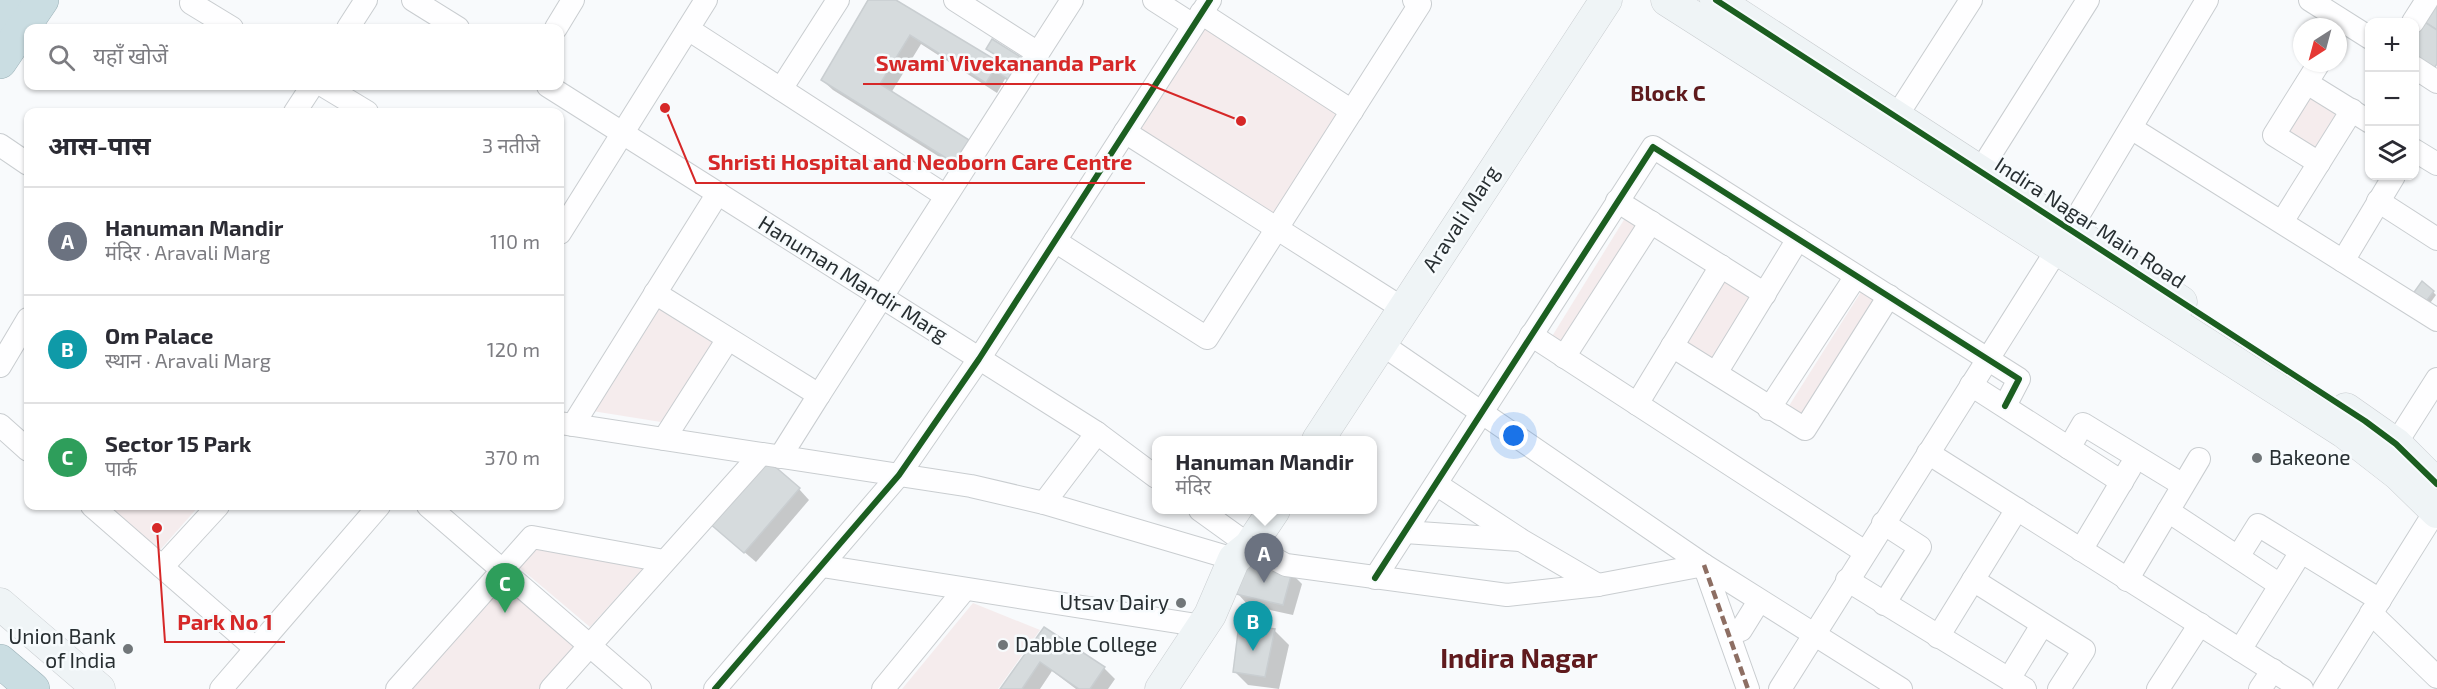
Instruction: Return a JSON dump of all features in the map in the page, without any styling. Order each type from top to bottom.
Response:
[{"type":"highway","points":[[0,17],[12,0]]},
{"type":"highway","points":[[26,24],[42,0]]},
{"type":"highway","points":[[0,62],[24,27]]},
{"type":"highway","points":[[0,661],[33,689]]},
{"type":"street","points":[[351,24],[366,0]]},
{"type":"street","points":[[413,0],[452,24]]},
{"type":"street","points":[[558,24],[573,0]]},
{"type":"street","points":[[564,227],[706,0]]},
{"type":"street","points":[[781,89],[838,0]]},
{"type":"street","points":[[955,0],[1038,52]]},
{"type":"street","points":[[551,689],[664,561],[771,456],[819,395],[1072,0]]},
{"type":"street","points":[[1154,0],[1201,13],[1352,111]]},
{"type":"street","points":[[1055,241],[1207,338],[1420,4],[1414,0]]},
{"type":"street","name":"Aravali Marg","points":[[1321,436],[1402,308],[1606,0]]},
{"type":"street","name":"Indira Nagar Main Road","points":[[1667,0],[2355,414],[2437,502]]},
{"type":"street","name":"Indira Nagar Main Road","points":[[1716,0],[1980,171],[2064,239]]},
{"type":"street","points":[[1896,117],[1971,0]]},
{"type":"street","points":[[1980,171],[2088,0]]},
{"type":"street","points":[[1780,689],[2064,239],[2207,0]]},
{"type":"street","points":[[2310,0],[2330,18]]},
{"type":"street","points":[[2416,18],[2427,0]]},
{"type":"street","points":[[191,3],[225,24]]},
{"type":"street","points":[[715,689],[899,476],[979,359],[1201,13]]},
{"type":"street","points":[[688,28],[946,196]]},
{"type":"street","points":[[2347,30],[2365,36]]},
{"type":"street","points":[[2419,70],[2437,82]]},
{"type":"street","points":[[2314,72],[2274,135],[2319,163]]},
{"type":"street","points":[[2282,222],[2319,163],[2361,116],[2307,83]]},
{"type":"street","points":[[298,108],[309,90]]},
{"type":"street","points":[[331,90],[360,108]]},
{"type":"street","name":"Hanuman Mandir Marg","points":[[554,90],[1097,433],[1152,474]]},
{"type":"street","points":[[2131,128],[2437,320]]},
{"type":"street","points":[[1125,132],[1402,308]]},
{"type":"street","points":[[0,145],[24,161]]},
{"type":"street","points":[[1375,578],[1653,147],[2020,380],[2005,406]]},
{"type":"street","points":[[2419,153],[2437,164]]},
{"type":"street","points":[[2343,261],[2391,180]]},
{"type":"street","points":[[718,193],[655,293],[566,424],[970,486],[1286,565],[1507,595],[1598,585],[1704,565]]},
{"type":"street","points":[[1617,201],[1765,294]]},
{"type":"street","points":[[2378,201],[2435,232]]},
{"type":"street","points":[[1564,357],[1651,222]]},
{"type":"street","points":[[1716,373],[1798,239]]},
{"type":"street","points":[[1637,404],[1721,266]]},
{"type":"street","points":[[1770,409],[1856,276]]},
{"type":"street","points":[[655,293],[819,395]]},
{"type":"street","points":[[1672,346],[1801,428],[1808,427],[1889,296]]},
{"type":"street","points":[[0,366],[24,326]]},
{"type":"street","points":[[1531,335],[1865,552]]},
{"type":"street","points":[[664,439],[728,339]]},
{"type":"street","points":[[1380,343],[1704,565],[1813,636],[1901,689]]},
{"type":"street","points":[[2390,453],[2437,379]]},
{"type":"street","points":[[1971,385],[2122,482]]},
{"type":"street","points":[[2069,448],[2083,424],[2183,485]]},
{"type":"street","points":[[0,425],[24,446]]},
{"type":"street","points":[[1044,503],[1097,433]]},
{"type":"street","points":[[1928,453],[2302,689]]},
{"type":"street","points":[[2081,550],[2137,457]]},
{"type":"street","points":[[2127,580],[2199,459]]},
{"type":"street","points":[[1436,484],[1521,540],[1598,585]]},
{"type":"street","points":[[2324,689],[2437,502]]},
{"type":"street","points":[[1938,637],[2017,509]]},
{"type":"street","points":[[97,510],[255,648]]},
{"type":"street","points":[[162,567],[214,510]]},
{"type":"street","points":[[221,689],[376,510]]},
{"type":"street","points":[[433,510],[640,689]]},
{"type":"street","points":[[2168,511],[2280,585]]},
{"type":"street","points":[[1204,514],[1242,553]]},
{"type":"street","points":[[1161,689],[1203,626],[1242,553],[1271,514]]},
{"type":"street","points":[[1883,524],[1920,548],[1884,604]]},
{"type":"street","points":[[2238,557],[2258,525],[2301,552],[2375,606],[2437,677]]},
{"type":"street","points":[[1405,532],[1521,540]]},
{"type":"street","points":[[397,689],[501,569],[532,537],[664,561]]},
{"type":"street","points":[[2240,650],[2301,552]]},
{"type":"street","points":[[1704,565],[1748,689]]},
{"type":"street","points":[[822,566],[1203,626]]},
{"type":"street","points":[[1847,580],[2017,684],[2042,625]]},
{"type":"street","points":[[1973,580],[2084,650],[2059,689]]},
{"type":"street","points":[[883,689],[965,589]]},
{"type":"street","points":[[1741,630],[1759,601]]},
{"type":"street","points":[[0,604],[99,689]]},
{"type":"street","points":[[2158,689],[2200,624]]},
{"type":"street","points":[[2260,689],[2273,670]]},
{"type":"shaded area","points":[[1206,27],[1340,112],[1275,214],[1141,129]]},
{"type":"shaded area","points":[[2305,88],[2342,110],[2316,153],[2279,131]]},
{"type":"shaded area","points":[[1630,210],[1658,227],[1579,355],[1551,338]]},
{"type":"shaded area","points":[[1725,271],[1764,296],[1720,367],[1681,342]]},
{"type":"shaded area","points":[[1866,284],[1894,302],[1816,427],[1787,409]]},
{"type":"shaded area","points":[[656,305],[713,342],[661,422],[586,410]]},
{"type":"shaded area","points":[[114,510],[195,510],[160,550]]},
{"type":"shaded area","points":[[535,549],[644,567],[590,627],[519,567]]},
{"type":"shaded area","points":[[500,580],[578,646],[541,689],[405,689]]},
{"type":"shaded area","points":[[973,603],[1040,630],[998,689],[902,689]]},
{"type":"building","points":[[868,0],[896,0],[999,62],[986,83],[910,35],[880,84],[969,140],[954,163],[821,80]]},
{"type":"building","points":[[2437,0],[2437,30],[2420,19]]},
{"type":"building","points":[[2419,20],[2437,30],[2437,64],[2432,71],[2419,63]]},
{"type":"building","points":[[992,39],[1022,58],[1008,79],[998,73],[1002,59],[986,49]]},
{"type":"building","points":[[2422,281],[2434,291],[2424,304],[2412,295]]},
{"type":"building","points":[[765,458],[800,488],[744,553],[709,523]]},
{"type":"building","points":[[1242,562],[1292,572],[1283,605],[1236,594]]},
{"type":"building","points":[[1239,624],[1275,629],[1265,677],[1233,672]]},
{"type":"building","points":[[1044,627],[1105,667],[1090,689],[1079,689],[1040,662],[1022,689],[1000,689]]},
{"type":"marked path","points":[[1704,565],[1748,689]]},
{"type":"cycle path","points":[[715,689],[899,475],[979,359],[1210,0]]},
{"type":"cycle path","points":[[1716,0],[2365,421],[2396,444],[2437,484]]},
{"type":"cycle path","points":[[1375,578],[1653,147],[2019,379],[2005,406]]},
{"type":"place","name":"Shristi Hospital and Neoborn Care Centre","points":[[665,108]]},
{"type":"place","name":"Swami Vivekananda Park","points":[[1241,121]]},
{"type":"place","name":"Bakeone","points":[[2257,458]]},
{"type":"place","name":"Park No 1","points":[[157,528]]},
{"type":"place","name":"Hanuman Mandir","points":[[1264,583]]},
{"type":"place","name":"Utsav Dairy","points":[[1181,603]]},
{"type":"place","name":"Sector 15 Park","points":[[505,613]]},
{"type":"place","name":"Dabble College","points":[[1003,645]]},
{"type":"place","name":"Union Bank of India","points":[[128,649]]},
{"type":"place","name":"Om Palace","points":[[1253,651]]},
{"type":"district","name":"Block C","points":[[1668,93]]},
{"type":"district","name":"Indira Nagar","points":[[1519,659]]}]
